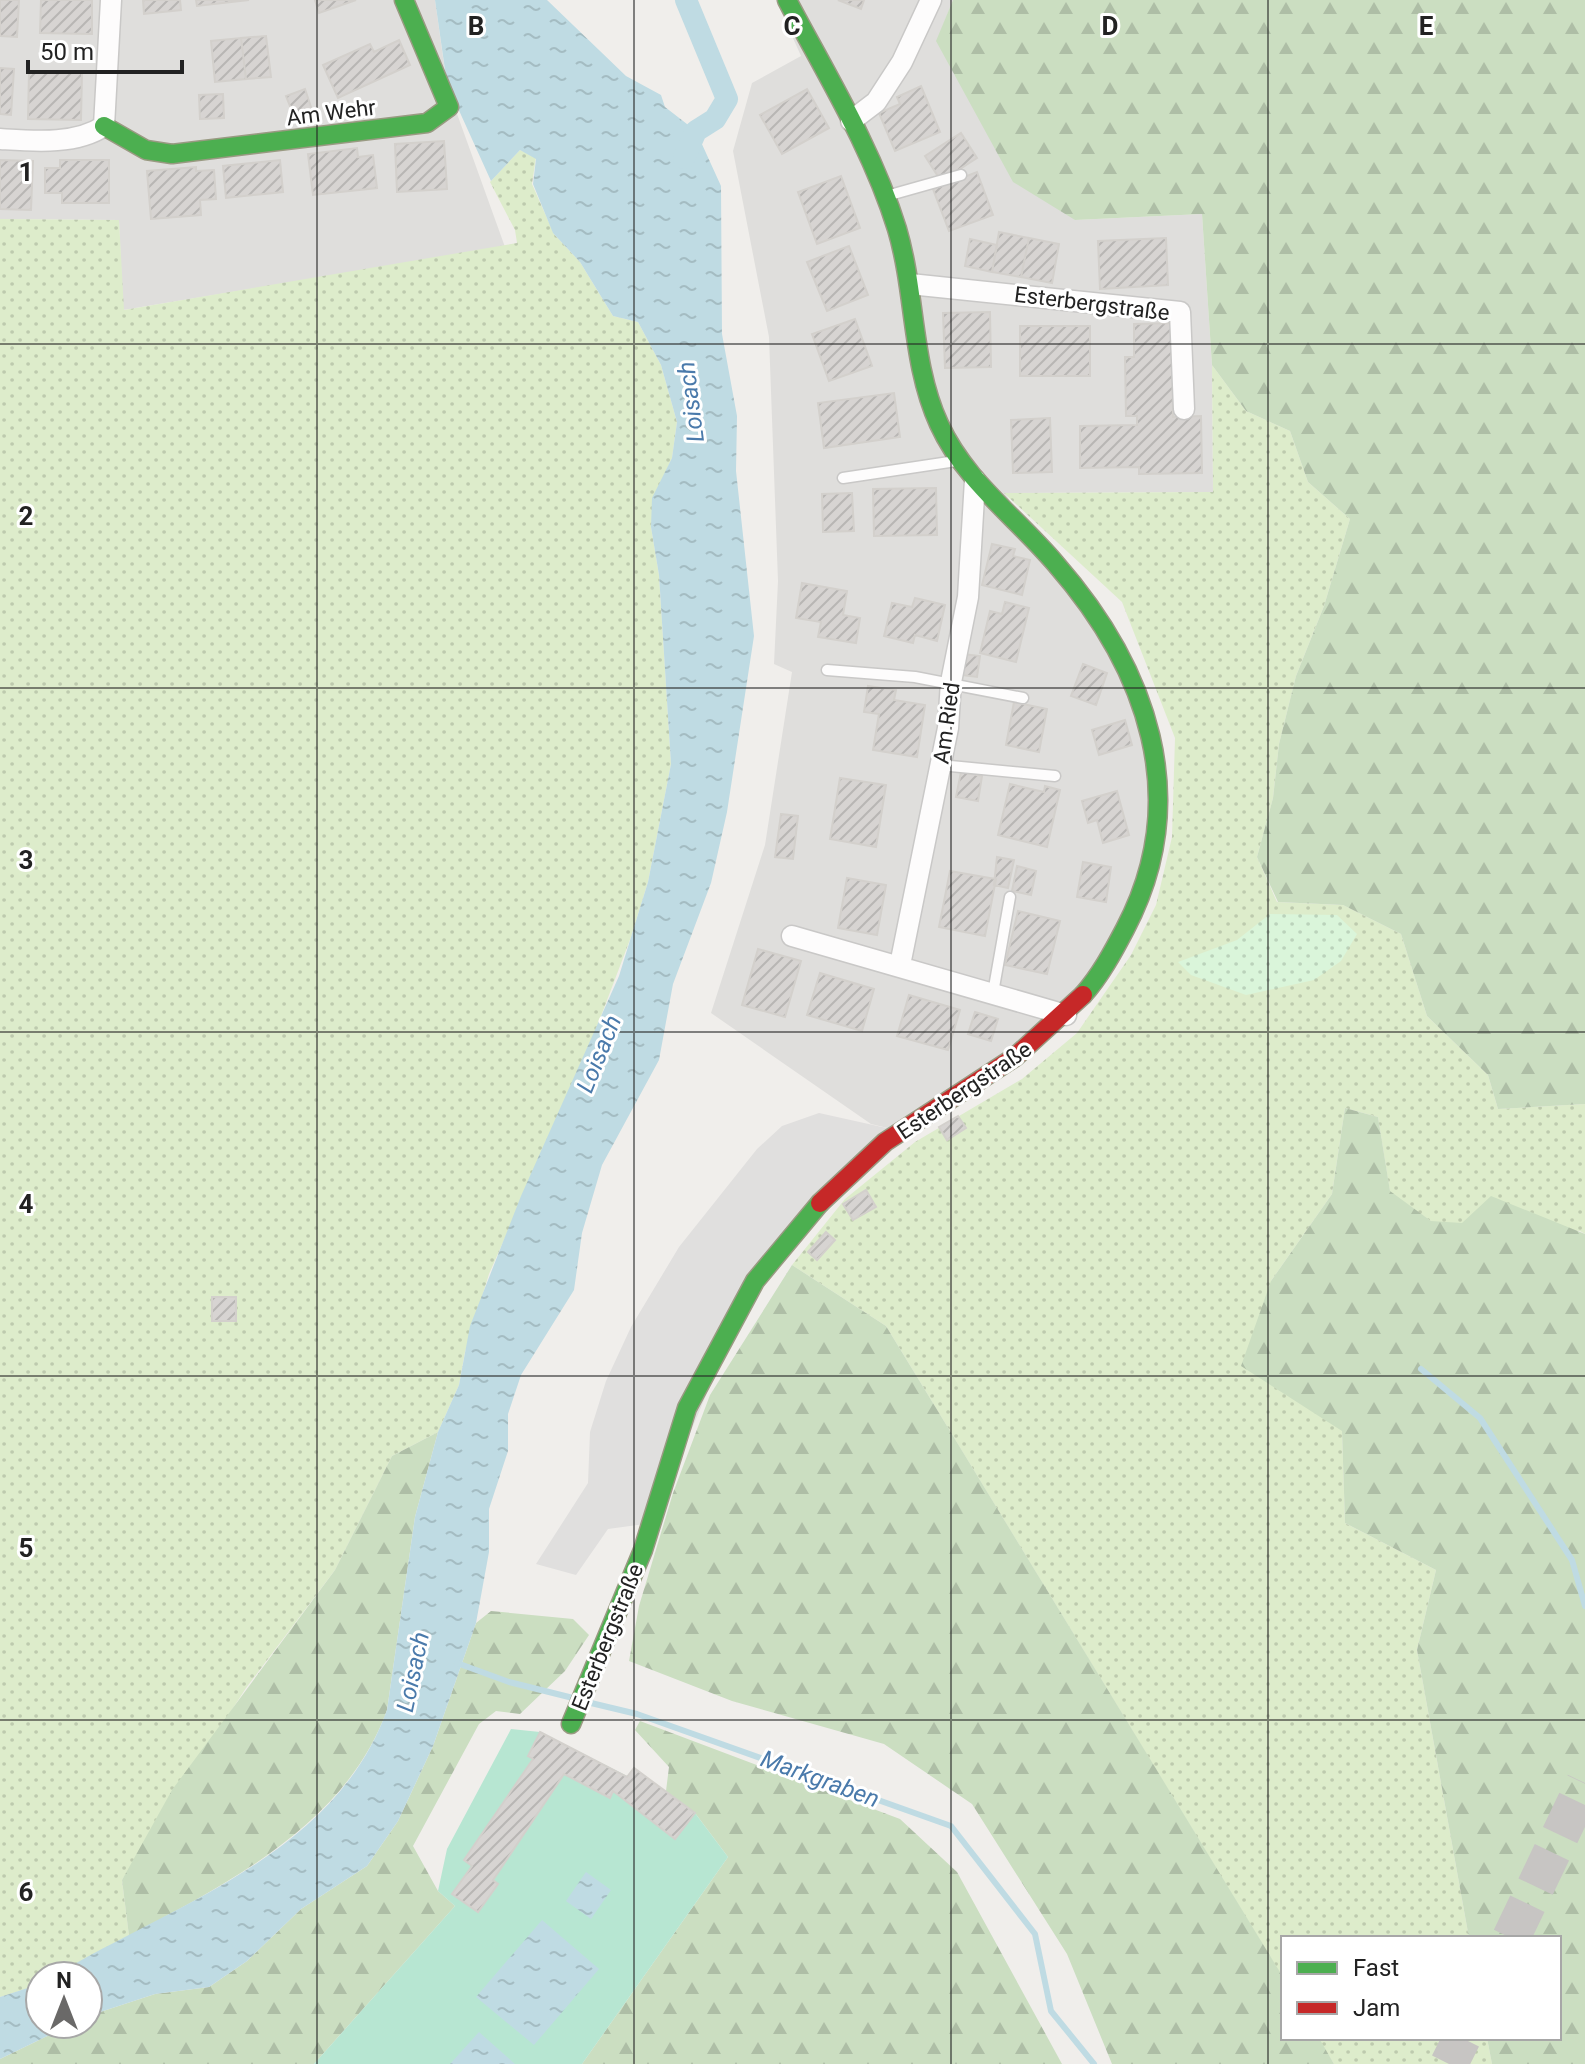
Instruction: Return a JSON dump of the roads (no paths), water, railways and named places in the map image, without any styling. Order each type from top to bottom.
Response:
[{"type":"street","points":[[0,139],[69,138],[94,133],[104,126],[111,0]]},
{"type":"street","name":"Am Wehr","points":[[104,126],[146,150],[172,154],[427,123],[449,107],[404,0]]},
{"type":"street","name":"Esterbergstraße","points":[[571,1724],[591,1682],[652,1523],[683,1417],[754,1282],[834,1189],[900,1131],[1013,1062],[1066,1015],[1107,963],[1140,902],[1156,831],[1158,773],[1152,726],[1135,677],[1113,636],[1058,565],[958,461],[937,421],[925,381],[910,284],[885,197],[851,121],[787,0]]},
{"type":"street","points":[[851,121],[876,102],[902,62],[931,0]]},
{"type":"street","name":"Esterbergstraße","points":[[910,284],[1180,312],[1184,409]]},
{"type":"street","name":"Am Ried","points":[[900,965],[940,765],[951,682],[968,597],[975,480]]},
{"type":"street","points":[[792,936],[1066,1015]]},
{"type":"lane","points":[[885,197],[961,175]]},
{"type":"lane","points":[[843,478],[958,461]]},
{"type":"lane","points":[[827,670],[951,682],[1023,698]]},
{"type":"lane","points":[[940,765],[1055,776]]},
{"type":"lane","points":[[993,993],[1010,897]]},
{"type":"water","name":"Loisach","points":[[435,0],[547,0],[626,76],[661,95],[665,107],[696,131],[721,186],[722,334],[737,416],[736,471],[754,636],[727,812],[711,883],[673,984],[659,1060],[602,1165],[582,1233],[574,1290],[521,1375],[508,1414],[508,1451],[489,1509],[489,1552],[476,1623],[433,1746],[398,1821],[367,1866],[301,1909],[247,1961],[209,1987],[155,1994],[104,2011],[104,1960],[83,1960],[246,1870],[290,1839],[330,1803],[363,1760],[387,1710],[415,1517],[438,1432],[459,1385],[470,1326],[521,1196],[619,976],[648,882],[671,764],[659,575],[651,527],[652,498],[672,458],[677,422],[661,365],[638,322],[613,316],[580,262],[553,233],[533,184],[536,159],[520,150],[491,181],[447,84]]},
{"type":"water","points":[[586,1872],[611,1890],[591,1919],[566,1901]]},
{"type":"water","points":[[542,1920],[599,1969],[534,2045],[476,1997]]},
{"type":"water","points":[[24,1989],[24,2040],[39,2040],[0,2059],[0,1997]]},
{"type":"water","points":[[479,2032],[515,2064],[450,2064]]},
{"type":"waterway","points":[[684,158],[696,131],[715,119],[727,99],[686,0]]},
{"type":"waterway","points":[[1421,1369],[1480,1418],[1572,1560],[1585,1606]]},
{"type":"waterway","name":"Markgraben","points":[[457,1663],[509,1682],[573,1698]]},
{"type":"waterway","name":"Markgraben","points":[[591,1703],[637,1714],[951,1826],[1035,1934],[1051,2011],[1094,2064]]},
{"type":"tunnel","points":[[1512,1936],[1585,1783]]},
{"type":"tunnel","points":[[1449,2064],[1461,2040]]}]
